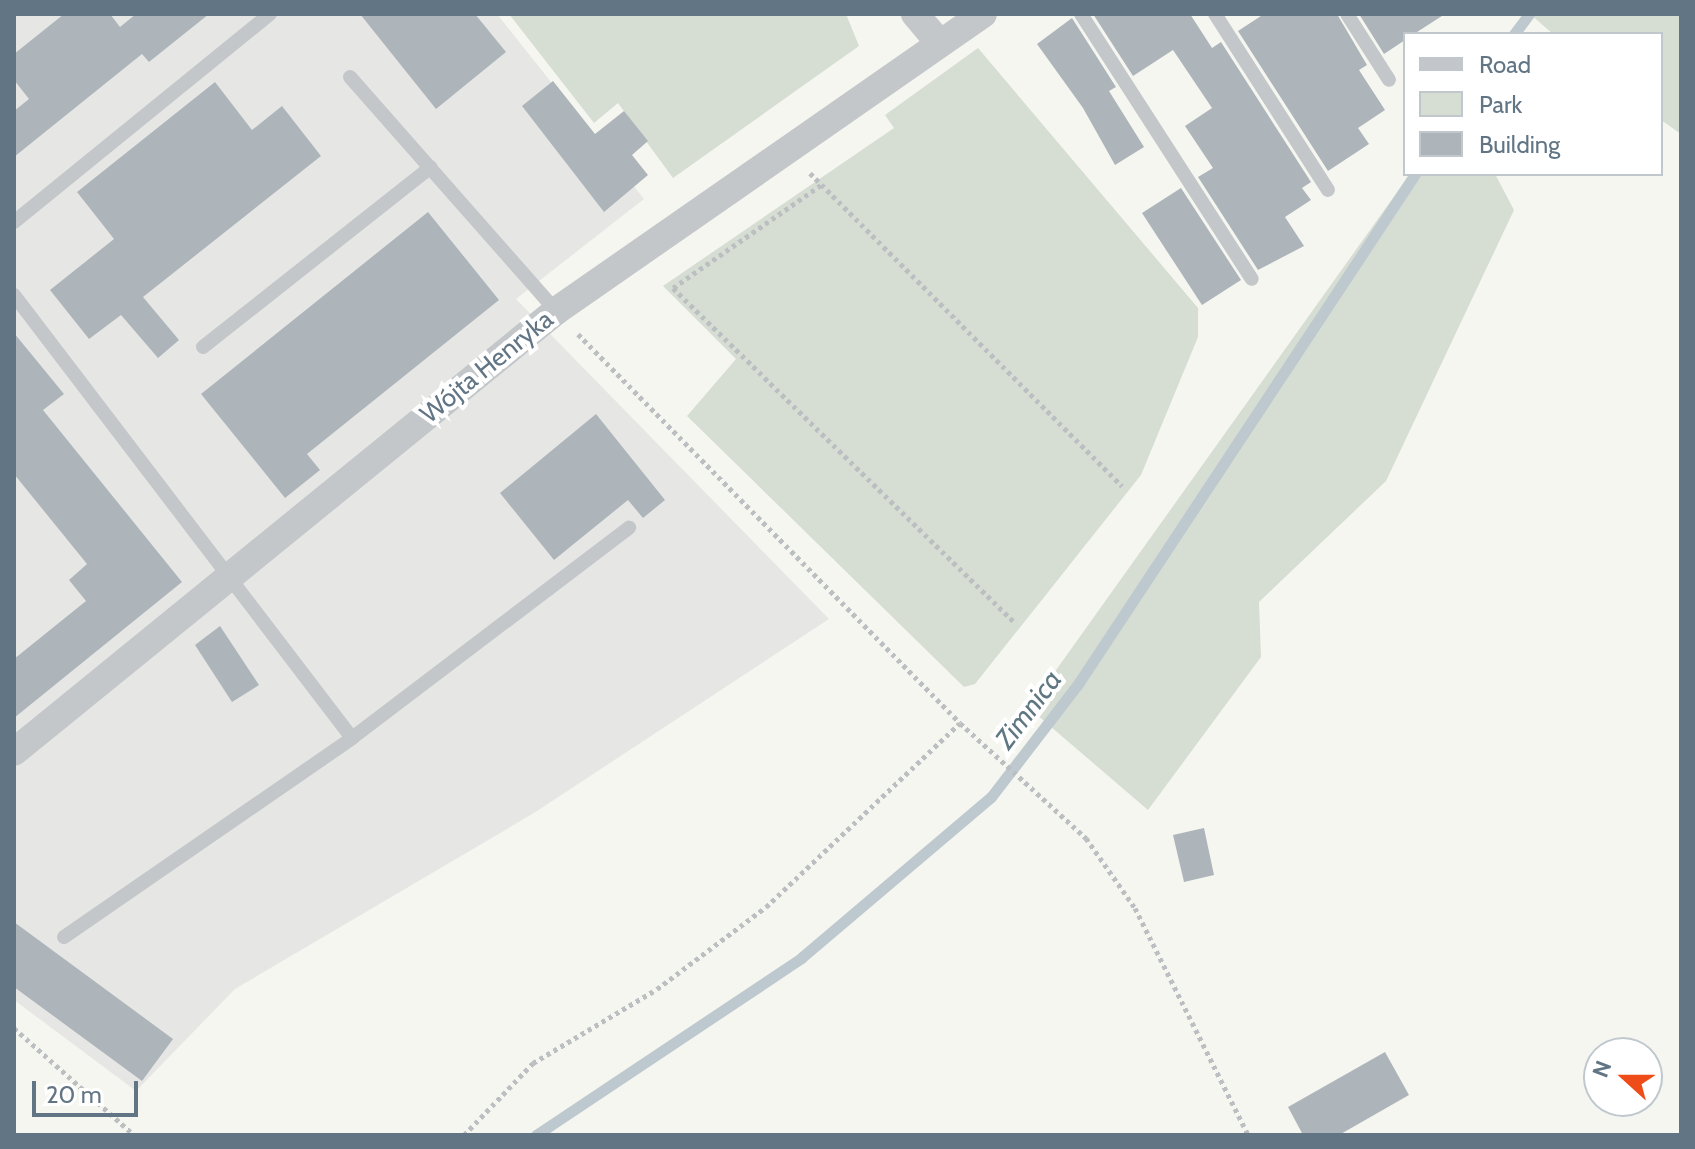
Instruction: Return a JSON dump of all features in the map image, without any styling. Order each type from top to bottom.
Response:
[{"type":"street","points":[[915,14],[939,43]]},
{"type":"street","name":"Wójta Henryka","points":[[14,752],[556,311],[983,14]]},
{"type":"lane","points":[[14,222],[270,14]]},
{"type":"lane","points":[[1081,14],[1252,279]]},
{"type":"lane","points":[[1215,14],[1328,190]]},
{"type":"lane","points":[[1347,14],[1389,80]]},
{"type":"lane","points":[[350,77],[556,311]]},
{"type":"lane","points":[[203,347],[431,167]]},
{"type":"lane","points":[[14,295],[352,738]]},
{"type":"lane","points":[[64,937],[352,738],[629,528]]},
{"type":"path","points":[[787,149],[1122,486]]},
{"type":"path","points":[[821,185],[673,288],[1013,621]]},
{"type":"path","points":[[556,311],[960,723],[1086,838],[1135,908],[1248,1135]]},
{"type":"path","points":[[464,1135],[533,1063],[657,989],[766,907],[960,723]]},
{"type":"path","points":[[14,1028],[134,1135]]},
{"type":"shaded area","points":[[14,14],[497,14],[644,199],[516,299],[829,619],[534,813],[235,989],[136,1091],[14,1000]]},
{"type":"green space","points":[[509,14],[846,14],[859,46],[673,178],[618,103],[594,123]]},
{"type":"green space","points":[[1530,14],[1681,14],[1681,134],[1663,121],[1663,32],[1551,32]]},
{"type":"green space","points":[[978,48],[1198,308],[1198,337],[1141,475],[975,684],[964,687],[687,416],[736,359],[663,286],[894,128],[885,115]]},
{"type":"green space","points":[[1409,176],[1496,176],[1514,210],[1386,481],[1259,602],[1261,657],[1148,810],[1029,708]]},
{"type":"building","points":[[64,14],[110,14],[120,27],[136,14],[209,14],[149,62],[142,54],[14,157],[14,111],[29,99],[14,80],[14,54]]},
{"type":"building","points":[[360,14],[475,14],[506,52],[436,109]]},
{"type":"building","points":[[1093,14],[1190,14],[1212,48],[1221,42],[1311,182],[1302,188],[1311,200],[1285,217],[1304,246],[1258,270],[1198,177],[1213,168],[1185,126],[1212,108],[1173,50],[1133,76]]},
{"type":"building","points":[[1264,14],[1337,14],[1367,65],[1359,70],[1385,110],[1358,128],[1369,144],[1328,171],[1238,31]]},
{"type":"building","points":[[1359,14],[1445,14],[1417,32],[1403,32],[1403,41],[1384,54]]},
{"type":"building","points":[[1072,18],[1116,87],[1109,91],[1144,147],[1115,165],[1083,108],[1037,44]]},
{"type":"building","points":[[553,81],[595,134],[624,111],[648,141],[632,155],[648,175],[604,212],[522,106]]},
{"type":"building","points":[[215,82],[252,130],[282,106],[321,156],[143,297],[179,340],[158,358],[121,315],[89,339],[50,290],[114,239],[77,192]]},
{"type":"building","points":[[1181,188],[1241,280],[1202,305],[1142,213]]},
{"type":"building","points":[[428,212],[499,300],[307,454],[320,470],[285,498],[201,394]]},
{"type":"building","points":[[14,333],[64,394],[43,410],[182,582],[14,718],[14,659],[86,601],[69,580],[87,564],[14,474]]},
{"type":"building","points":[[596,414],[665,500],[643,518],[628,500],[554,560],[500,493]]},
{"type":"building","points":[[220,626],[259,685],[232,702],[195,645]]},
{"type":"building","points":[[1204,828],[1214,875],[1184,882],[1173,835]]},
{"type":"building","points":[[14,922],[173,1039],[142,1081],[14,987]]},
{"type":"building","points":[[1385,1052],[1409,1095],[1339,1135],[1303,1135],[1288,1107]]},
{"type":"waterway","name":"Zimnica","points":[[1516,32],[1529,14]]},
{"type":"waterway","name":"Zimnica","points":[[536,1135],[801,958],[991,797],[1078,684],[1414,176]]}]
